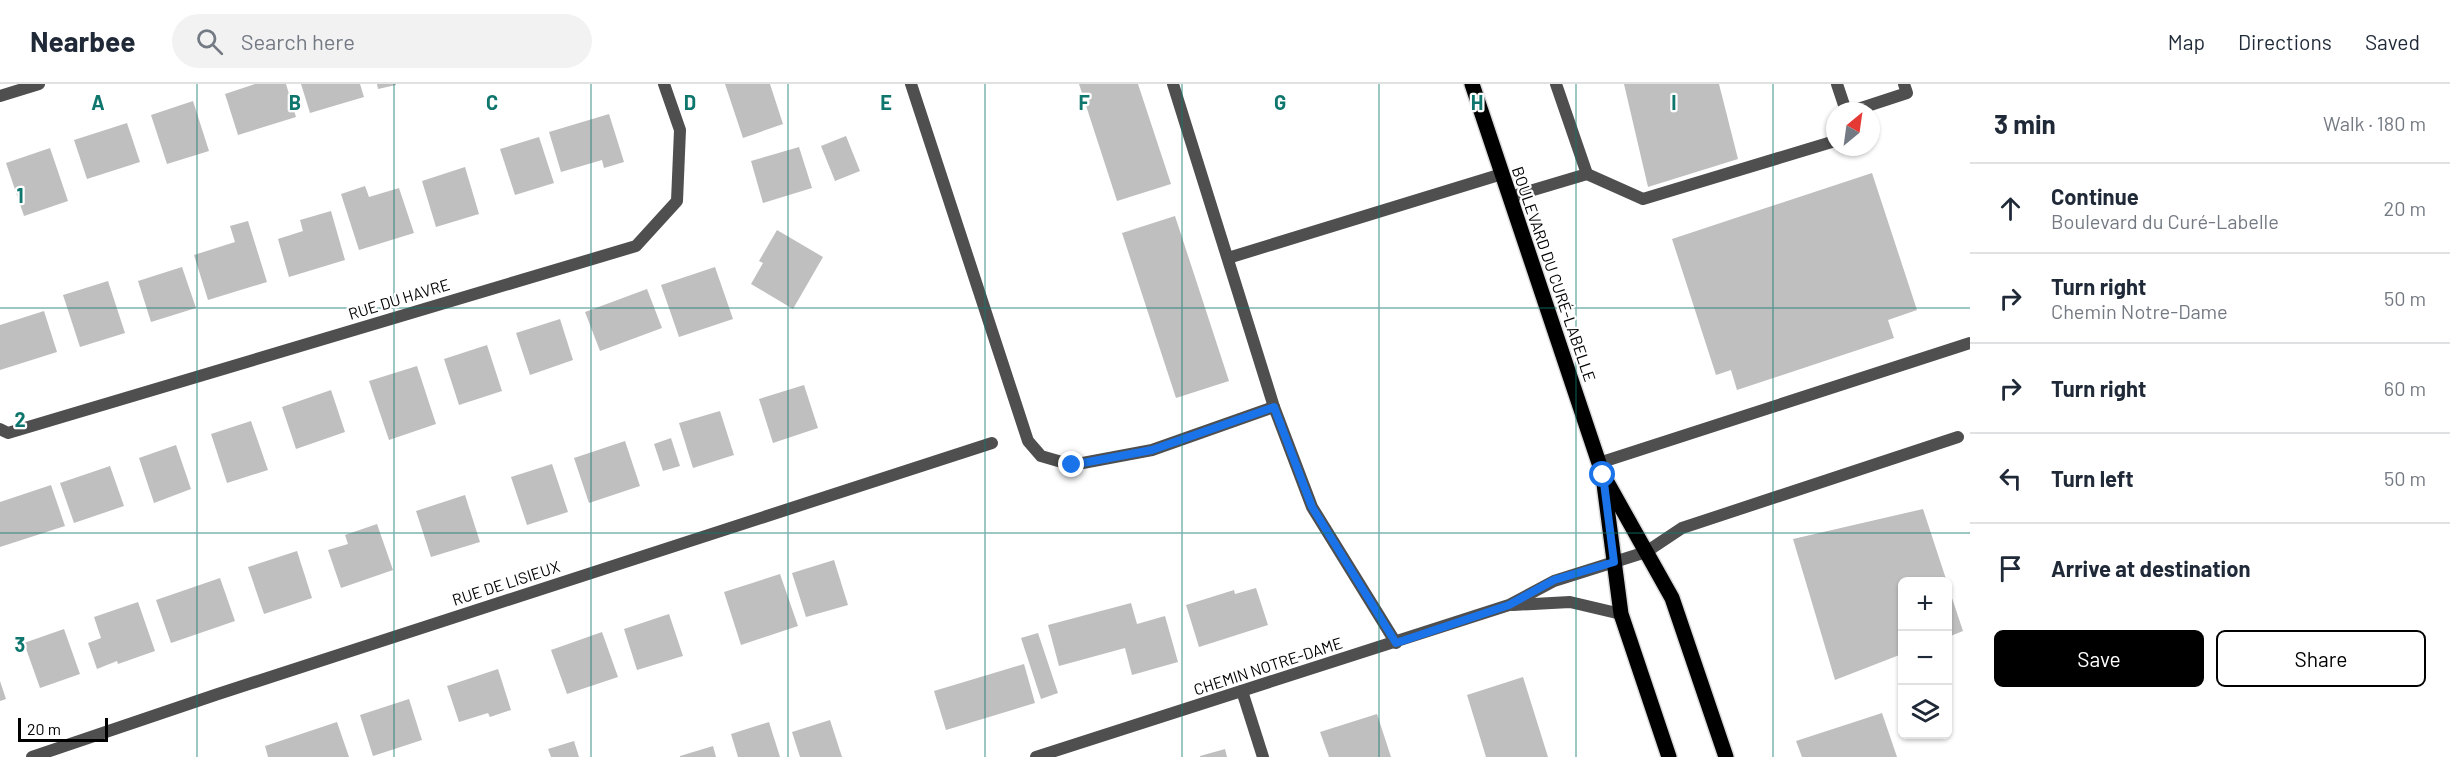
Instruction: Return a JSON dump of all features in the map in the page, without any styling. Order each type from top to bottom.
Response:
[{"type":"main road","name":"BOULEVARD DU CURÉ-LABELLE","points":[[1474,85],[1601,469],[1672,598],[1726,757]]},
{"type":"main road","name":"BOULEVARD DU CURÉ-LABELLE","points":[[1601,469],[1621,614],[1670,757]]},
{"type":"street","points":[[0,96],[39,84]]},
{"type":"street","name":"RUE DU HAVRE","points":[[0,429],[8,433],[636,246],[677,201],[680,130],[664,84]]},
{"type":"street","points":[[911,84],[1028,441],[1041,456],[1072,465],[1152,450],[1274,407]]},
{"type":"street","points":[[1173,84],[1274,407],[1312,507],[1396,643]]},
{"type":"street","points":[[1556,84],[1587,174]]},
{"type":"street","points":[[1837,84],[1843,102]]},
{"type":"street","points":[[1879,102],[1906,93],[1904,84]]},
{"type":"street","points":[[1510,197],[1587,174],[1643,199],[1826,144]]},
{"type":"street","points":[[1227,258],[1502,174]]},
{"type":"street","points":[[1601,469],[1970,343]]},
{"type":"street","name":"CHEMIN NOTRE-DAME","points":[[1036,757],[1509,605],[1554,580],[1647,552],[1682,528],[1958,437]]},
{"type":"street","name":"RUE DE LISIEUX","points":[[32,757],[241,686],[992,443]]},
{"type":"street","name":"CHEMIN NOTRE-DAME","points":[[1509,605],[1570,602],[1621,614]]},
{"type":"street","points":[[1242,691],[1263,757]]},
{"type":"building","points":[[255,84],[286,84],[296,117],[238,135],[225,94]]},
{"type":"building","points":[[301,84],[360,84],[364,97],[310,113]]},
{"type":"building","points":[[377,84],[396,84],[396,85],[378,89]]},
{"type":"building","points":[[725,84],[770,84],[783,124],[743,138]]},
{"type":"building","points":[[1079,84],[1138,84],[1171,184],[1117,201]]},
{"type":"building","points":[[1624,84],[1719,84],[1738,159],[1648,187]]},
{"type":"building","points":[[193,101],[209,151],[167,164],[151,115]]},
{"type":"building","points":[[609,114],[624,162],[604,168],[602,160],[561,172],[549,132]]},
{"type":"building","points":[[127,123],[140,162],[87,179],[74,140]]},
{"type":"building","points":[[846,136],[860,171],[835,181],[821,146]]},
{"type":"building","points":[[539,137],[554,183],[515,195],[500,149]]},
{"type":"building","points":[[799,147],[812,188],[763,203],[751,161]]},
{"type":"building","points":[[50,148],[68,201],[24,216],[6,163]]},
{"type":"building","points":[[465,167],[479,214],[436,227],[422,181]]},
{"type":"building","points":[[1872,173],[1917,310],[1888,320],[1894,338],[1737,390],[1731,370],[1716,375],[1672,239]]},
{"type":"building","points":[[365,186],[369,197],[399,188],[414,233],[359,250],[341,194]]},
{"type":"building","points":[[331,211],[345,260],[289,277],[278,239],[303,231],[300,220]]},
{"type":"building","points":[[1175,216],[1229,381],[1176,398],[1122,233]]},
{"type":"building","points":[[248,221],[267,282],[208,300],[194,255],[235,242],[230,226]]},
{"type":"building","points":[[777,230],[823,257],[793,309],[751,284],[763,263],[759,261]]},
{"type":"building","points":[[182,267],[196,308],[151,322],[138,281]]},
{"type":"building","points":[[715,267],[733,319],[679,337],[661,285]]},
{"type":"building","points":[[108,281],[125,333],[80,347],[63,295]]},
{"type":"building","points":[[647,289],[662,328],[600,351],[585,312]]},
{"type":"building","points":[[44,311],[57,352],[0,370],[0,325]]},
{"type":"building","points":[[560,319],[573,360],[530,375],[516,333]]},
{"type":"building","points":[[487,345],[502,391],[459,405],[444,359]]},
{"type":"building","points":[[417,366],[436,424],[389,440],[369,381]]},
{"type":"building","points":[[804,385],[818,428],[773,443],[759,399]]},
{"type":"building","points":[[331,390],[345,432],[296,449],[282,407]]},
{"type":"building","points":[[720,411],[734,455],[693,468],[679,423]]},
{"type":"building","points":[[251,421],[268,470],[227,483],[211,434]]},
{"type":"building","points":[[671,438],[680,466],[663,471],[654,444]]},
{"type":"building","points":[[625,441],[640,486],[589,503],[574,458]]},
{"type":"building","points":[[176,445],[191,489],[154,503],[139,458]]},
{"type":"building","points":[[552,464],[568,512],[527,525],[511,477]]},
{"type":"building","points":[[110,466],[124,506],[74,523],[60,483]]},
{"type":"building","points":[[51,485],[65,526],[0,547],[0,502]]},
{"type":"building","points":[[465,495],[480,542],[431,557],[416,511]]},
{"type":"building","points":[[1923,509],[1945,577],[1898,577],[1898,656],[1835,680],[1793,539]]},
{"type":"building","points":[[377,524],[393,570],[341,588],[328,550],[348,544],[345,535]]},
{"type":"building","points":[[297,551],[312,598],[264,614],[248,567]]},
{"type":"building","points":[[834,560],[848,605],[806,617],[792,573]]},
{"type":"building","points":[[780,574],[798,626],[741,645],[724,592]]},
{"type":"building","points":[[220,578],[235,621],[171,643],[156,600]]},
{"type":"building","points":[[1256,588],[1268,625],[1199,647],[1186,605],[1234,590],[1235,594]]},
{"type":"building","points":[[1952,598],[1963,631],[1952,635]]},
{"type":"building","points":[[138,602],[155,651],[97,669],[88,643],[101,638],[94,617]]},
{"type":"building","points":[[1131,603],[1137,624],[1165,616],[1178,662],[1132,675],[1125,648],[1059,666],[1048,625]]},
{"type":"building","points":[[669,614],[683,656],[637,670],[624,629]]},
{"type":"building","points":[[64,629],[80,674],[40,688],[24,643]]},
{"type":"building","points":[[602,632],[618,677],[567,694],[551,650]]},
{"type":"building","points":[[1038,633],[1058,693],[1041,699],[1021,638]]},
{"type":"building","points":[[1024,664],[1035,703],[946,730],[934,691]]},
{"type":"building","points":[[498,669],[511,710],[490,717],[488,713],[459,722],[447,686]]},
{"type":"building","points":[[1523,677],[1548,757],[1486,757],[1467,695]]},
{"type":"building","points":[[0,681],[6,699],[0,701]]},
{"type":"building","points":[[409,699],[422,740],[373,756],[360,715]]},
{"type":"building","points":[[1882,713],[1897,757],[1802,757],[1796,741]]},
{"type":"building","points":[[1377,714],[1391,757],[1329,757],[1320,732]]},
{"type":"building","points":[[830,720],[842,757],[800,757],[792,732]]},
{"type":"building","points":[[337,722],[349,757],[268,757],[265,746]]},
{"type":"building","points":[[769,722],[780,757],[738,757],[731,734]]},
{"type":"building","points":[[574,741],[579,757],[551,757],[548,749]]},
{"type":"building","points":[[713,746],[716,757],[680,757],[680,756]]},
{"type":"building","points":[[1225,749],[1227,757],[1200,757],[1200,756]]},
{"type":"route","points":[[1072,465],[1152,450],[1274,407],[1312,507],[1396,643],[1509,605],[1554,580],[1614,562],[1603,475]]}]
